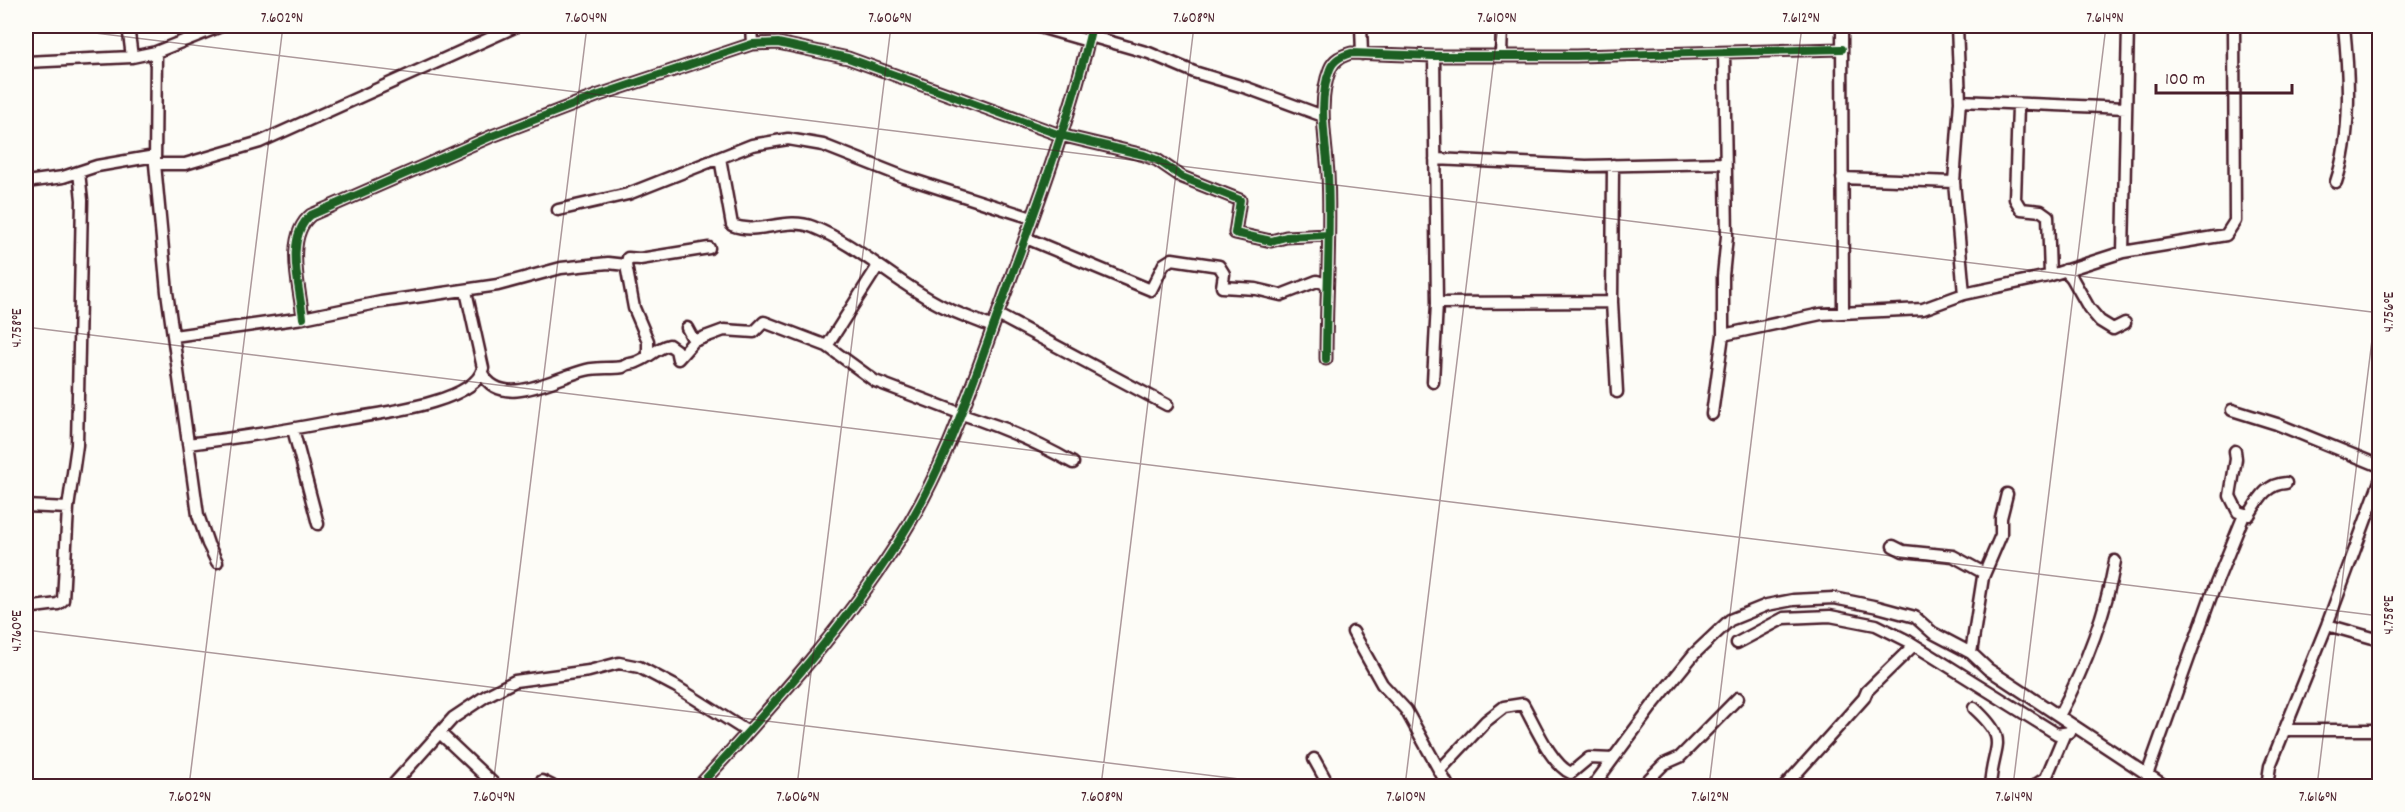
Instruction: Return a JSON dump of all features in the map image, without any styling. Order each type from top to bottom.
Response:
[{"type":"street","points":[[128,26],[132,57]]},
{"type":"street","points":[[26,62],[132,57],[156,52],[221,26]]},
{"type":"street","points":[[26,182],[63,177],[97,166],[155,160],[185,164],[250,146],[517,26]]},
{"type":"street","points":[[751,26],[752,44]]},
{"type":"street","points":[[1036,26],[1090,34],[1323,116]]},
{"type":"street","points":[[1361,26],[1362,54]]},
{"type":"street","points":[[1501,55],[1502,26]]},
{"type":"street","points":[[1842,26],[1843,311]]},
{"type":"street","points":[[1957,26],[1960,101],[1954,182],[1964,294]]},
{"type":"street","points":[[2123,252],[2128,26]]},
{"type":"street","points":[[1723,335],[1843,311],[1912,310],[1938,305],[1964,294],[2050,275],[2123,252],[2226,236],[2233,226],[2236,92],[2234,26]]},
{"type":"street","points":[[2336,182],[2341,168],[2345,130],[2347,65],[2344,26]]},
{"type":"street","points":[[699,786],[803,672],[844,621],[896,546],[924,499],[962,414],[1026,238],[1090,34]]},
{"type":"street","points":[[303,318],[296,253],[300,229],[311,216],[492,136],[646,77],[752,44],[802,47],[848,58],[1060,135],[1157,160],[1182,177],[1240,200],[1235,233],[1271,242],[1286,237],[1328,235]]},
{"type":"street","points":[[1326,359],[1328,174],[1323,116],[1331,67],[1342,56],[1351,53],[1434,56],[1576,56],[1842,49]]},
{"type":"street","points":[[156,52],[155,160],[167,292],[198,515],[217,562]]},
{"type":"street","points":[[1712,414],[1723,335],[1722,303],[1727,236],[1724,52]]},
{"type":"street","points":[[1433,382],[1437,303],[1434,56]]},
{"type":"street","points":[[1960,101],[2018,106],[2126,108]]},
{"type":"street","points":[[2018,106],[2015,199],[2021,209],[2041,212],[2048,216],[2050,275]]},
{"type":"street","points":[[558,210],[628,194],[720,158],[775,140],[805,140],[904,177],[1032,218]]},
{"type":"street","points":[[720,158],[732,225],[750,230],[789,223],[810,226],[857,250],[941,306],[993,327]]},
{"type":"street","points":[[1435,159],[1612,165],[1725,163]]},
{"type":"street","points":[[1612,165],[1612,302],[1617,392]]},
{"type":"street","points":[[26,608],[58,604],[63,600],[68,508],[77,445],[80,385],[82,200],[79,172]]},
{"type":"street","points":[[1842,178],[1954,182]]},
{"type":"street","points":[[1026,238],[1151,290],[1164,264],[1172,259],[1219,266],[1224,274],[1222,287],[1256,289],[1281,296],[1317,281],[1326,284]]},
{"type":"street","points":[[648,354],[648,341],[634,308],[626,265],[628,258],[640,259],[709,248]]},
{"type":"street","points":[[174,336],[303,318],[399,299],[466,291],[518,281],[561,268],[608,263],[626,265]]},
{"type":"street","points":[[827,346],[878,266]]},
{"type":"street","points":[[2065,270],[2100,321],[2113,329],[2125,323]]},
{"type":"street","points":[[188,444],[396,412],[436,400],[475,383],[482,374],[483,368],[466,291]]},
{"type":"street","points":[[1437,303],[1612,302]]},
{"type":"street","points":[[998,315],[1167,405]]},
{"type":"street","points":[[482,374],[487,383],[499,390],[518,391],[592,369],[623,367],[628,363],[638,362],[658,347],[669,345],[676,350],[678,359],[694,341],[724,330],[754,332],[764,322],[827,346],[875,381],[1006,429],[1073,463]]},
{"type":"street","points":[[687,328],[694,341]]},
{"type":"street","points":[[2232,410],[2277,424],[2379,466]]},
{"type":"street","points":[[293,429],[318,524]]},
{"type":"street","points":[[2235,451],[2236,459],[2230,496],[2238,512],[2249,515],[2262,493],[2275,483],[2286,483]]},
{"type":"street","points":[[2267,786],[2270,766],[2327,625],[2379,481]]},
{"type":"street","points":[[1971,653],[1984,573],[2001,535],[2001,518],[2007,494]]},
{"type":"street","points":[[26,506],[68,508]]},
{"type":"street","points":[[2147,775],[2211,596],[2244,515]]},
{"type":"street","points":[[1893,546],[1903,551],[1953,556],[1984,573]]},
{"type":"street","points":[[2059,716],[2085,664],[2102,618],[2115,561]]},
{"type":"street","points":[[1593,786],[1687,662],[1718,630],[1738,615],[1767,606],[1793,600],[1834,598],[1915,617],[1933,633],[1971,653],[1988,669],[2165,786]]},
{"type":"street","points":[[1737,643],[1784,618],[1830,616],[1876,625],[1914,645],[2057,734],[2064,735],[2070,732],[2072,725]]},
{"type":"street","points":[[2327,625],[2379,640]]},
{"type":"street","points":[[1353,632],[1382,684],[1406,711],[1448,786]]},
{"type":"street","points":[[1785,786],[1864,698],[1867,691],[1914,645]]},
{"type":"street","points":[[392,786],[456,716],[480,699],[515,681],[589,671],[619,663],[639,668],[675,686],[747,732]]},
{"type":"street","points":[[1642,786],[1664,764],[1680,757],[1738,698]]},
{"type":"street","points":[[1439,771],[1486,721],[1504,707],[1523,704],[1551,754],[1563,770],[1570,773],[1588,758],[1613,759]]},
{"type":"street","points":[[1974,708],[1994,726],[1998,744],[1991,764],[1990,786]]},
{"type":"street","points":[[2284,730],[2379,730]]},
{"type":"street","points":[[441,734],[496,786]]},
{"type":"street","points":[[2034,786],[2046,778],[2064,735]]},
{"type":"street","points":[[1314,759],[1329,786]]},
{"type":"street","points":[[536,786],[542,781],[552,786]]},
{"type":"cycle path","points":[[699,786],[827,640],[874,578],[926,493],[962,411],[1034,215],[1060,140],[1092,26]]},
{"type":"cycle path","points":[[303,318],[297,278],[296,249],[298,236],[311,215],[492,136],[599,95],[752,44],[778,43],[848,58],[1060,135],[1157,160],[1182,177],[1240,200],[1235,233],[1271,241],[1286,237],[1328,235]]},
{"type":"cycle path","points":[[1326,359],[1329,197],[1323,108],[1330,69],[1339,58],[1351,53],[1434,56],[1576,56],[1842,49]]}]
